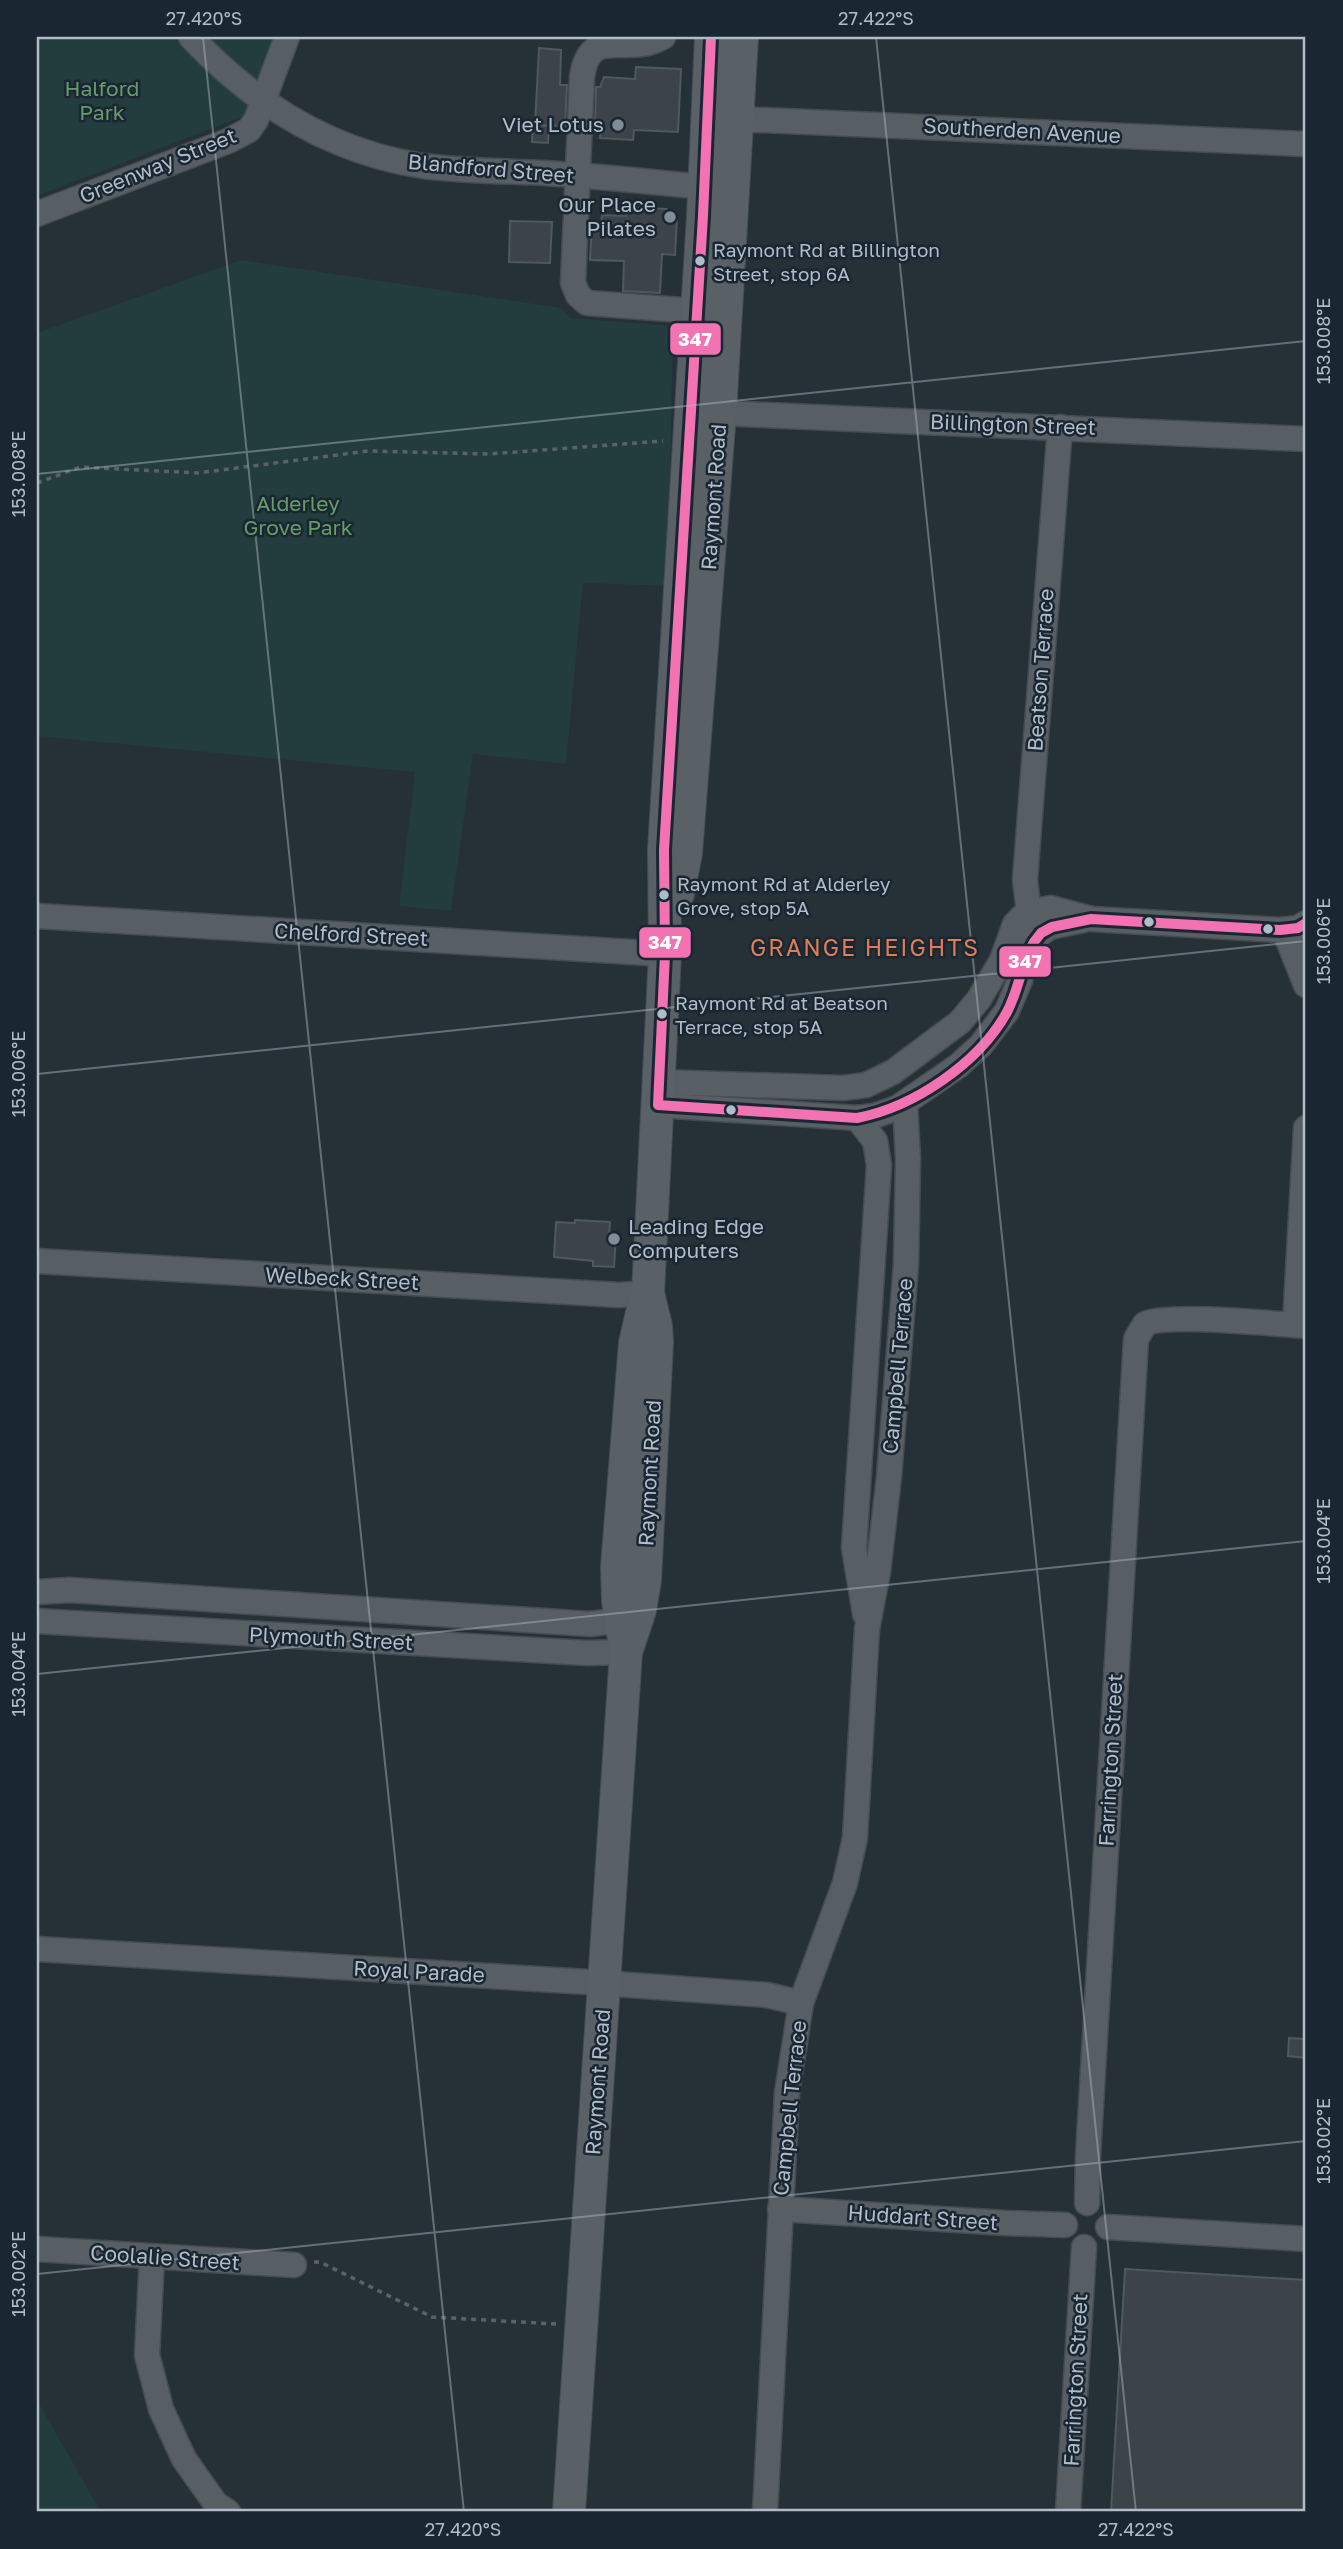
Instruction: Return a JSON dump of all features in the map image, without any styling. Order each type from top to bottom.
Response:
[{"type":"main road","name":"Raymont Road","points":[[705,412],[696,311],[711,37]]},
{"type":"main road","name":"Raymont Road","points":[[626,1653],[640,1610],[646,1568],[657,1342],[648,1293],[665,954],[664,850],[705,412],[738,119],[742,37]]},
{"type":"main road","name":"Raymont Road","points":[[569,2512],[626,1653],[620,1616],[617,1567],[635,1343],[638,1321],[648,1293]]},
{"type":"street","name":"Blandford Street","points":[[191,37],[262,101],[318,134],[384,158],[457,169],[704,187]]},
{"type":"street","name":"Greenway Street","points":[[37,214],[241,135],[254,125],[287,37]]},
{"type":"street","points":[[663,37],[647,43],[605,45],[593,52],[586,61],[582,77],[576,176],[573,280],[580,298],[590,304],[696,311]]},
{"type":"street","name":"Southerden Avenue","points":[[738,119],[1306,144]]},
{"type":"street","name":"Billington Street","points":[[705,412],[1306,439]]},
{"type":"street","name":"Beatson Terrace","points":[[1034,924],[1026,874],[1060,426]]},
{"type":"street","name":"Chelford Street","points":[[37,916],[665,954]]},
{"type":"street","points":[[658,1093],[782,1086],[859,1087],[876,1081],[903,1066],[967,1016],[1002,960],[1015,924],[1055,926],[1092,919],[1300,927],[1306,985]]},
{"type":"street","points":[[658,1093],[781,1111],[857,1118],[882,1114],[905,1103],[958,1066],[996,1028],[1012,1000],[1034,924]]},
{"type":"street","points":[[781,1111],[782,1086]]},
{"type":"street","name":"Campbell Terrace","points":[[765,2512],[787,2093],[801,2003],[845,1883],[853,1848],[867,1629],[878,1572],[889,1477],[907,1251],[908,1164],[905,1103]]},
{"type":"street","name":"Campbell Terrace","points":[[857,1118],[876,1145],[879,1170],[854,1548],[867,1629]]},
{"type":"street","points":[[1300,1326],[1306,1128]]},
{"type":"street","points":[[879,1170],[908,1164]]},
{"type":"street","name":"Welbeck Street","points":[[37,1261],[619,1295],[648,1293]]},
{"type":"street","name":"Farrington Street","points":[[1087,2203],[1138,1334],[1150,1321],[1240,1321],[1300,1326]]},
{"type":"street","name":"Plymouth Street","points":[[37,1592],[69,1590],[590,1624],[606,1622],[620,1616]]},
{"type":"street","name":"Plymouth Street","points":[[37,1621],[626,1653]]},
{"type":"street","name":"Royal Parade","points":[[37,1949],[604,1983],[767,1995],[801,2003]]},
{"type":"street","points":[[1087,2203],[1103,2210],[1108,2227],[1101,2242],[1084,2247],[1070,2240],[1065,2225],[1072,2209],[1087,2203]]},
{"type":"street","name":"Huddart Street","points":[[780,2209],[1065,2225]]},
{"type":"street","points":[[1108,2227],[1306,2239]]},
{"type":"street","name":"Farrington Street","points":[[1068,2512],[1084,2247]]},
{"type":"street","name":"Coolalie Street","points":[[37,2249],[294,2265]]},
{"type":"street","points":[[152,2258],[147,2355],[161,2409],[184,2459],[217,2509]]},
{"type":"path","points":[[37,483],[80,467],[198,473],[368,451],[489,454],[670,440]]},
{"type":"path","points":[[294,2265],[320,2262],[432,2317],[582,2326]]},
{"type":"green space","name":"Halford Park","points":[[37,37],[273,37],[244,116],[37,196]]},
{"type":"green space","name":"Alderley Grove Park","points":[[241,260],[561,308],[570,318],[673,326],[668,586],[583,583],[566,764],[473,754],[451,911],[399,906],[415,772],[37,736],[37,333]]},
{"type":"green space","points":[[37,2400],[101,2512],[37,2512]]},
{"type":"building","points":[[539,48],[561,50],[560,85],[567,85],[565,126],[535,125]]},
{"type":"building","points":[[636,67],[681,69],[678,132],[634,130],[633,140],[600,138],[601,128],[595,128],[596,87],[600,87],[604,77],[635,79]]},
{"type":"building","points":[[533,125],[549,126],[548,143],[532,142]]},
{"type":"building","points":[[627,207],[667,209],[677,218],[675,255],[662,254],[660,293],[623,291],[624,261],[590,260],[592,224],[601,225],[602,215],[626,216]]},
{"type":"building","points":[[510,221],[552,222],[550,263],[509,262]]},
{"type":"building","points":[[575,1220],[610,1222],[609,1236],[616,1236],[614,1267],[593,1266],[593,1261],[554,1257],[556,1222],[575,1223]]},
{"type":"building","points":[[1289,2038],[1306,2039],[1306,2058],[1288,2056]]},
{"type":"building","points":[[1125,2269],[1306,2280],[1306,2512],[1111,2512]]},
{"type":"transit line","name":"347","points":[[711,37],[703,216],[664,850],[665,954],[658,1105],[857,1118],[879,1112],[901,1104],[943,1080],[980,1049],[1007,1012],[1034,942],[1041,933],[1052,927],[1091,919],[1280,930],[1298,928],[1306,923]]},
{"type":"place","name":"Viet Lotus","points":[[618,125]]},
{"type":"place","name":"Our Place Pilates","points":[[670,217]]},
{"type":"place","name":"Raymont Rd at Billington Street, stop 6A","points":[[700,261]]},
{"type":"place","name":"Raymont Rd at Alderley Grove, stop 5A","points":[[664,895]]},
{"type":"place","name":"Raymont Rd at Beatson Terrace, stop 5A","points":[[662,1014]]},
{"type":"place","name":"Leading Edge Computers","points":[[614,1239]]},
{"type":"district","name":"GRANGE HEIGHTS","points":[[865,948]]}]
